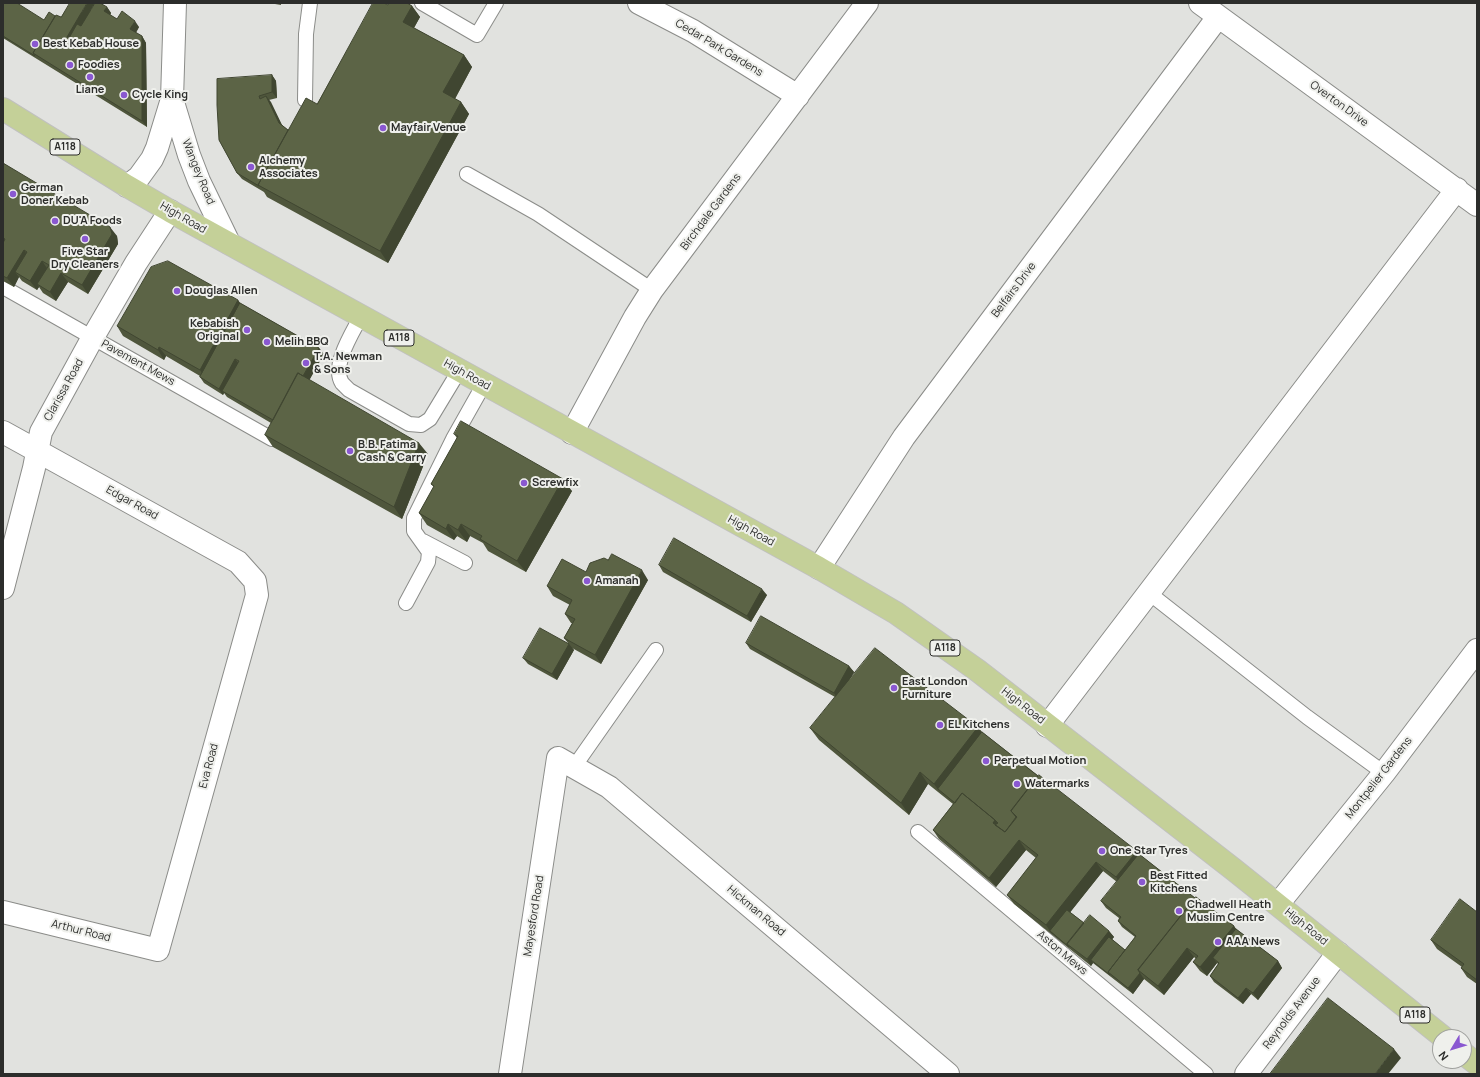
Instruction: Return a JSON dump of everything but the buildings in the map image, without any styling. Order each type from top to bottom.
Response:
[{"type":"main road","name":"High Road","points":[[3,109],[170,211],[819,568],[896,613],[977,670],[1278,904],[1433,1029]]},
{"type":"street","name":"Wangey Road","points":[[127,186],[139,177],[152,160],[172,99],[175,3]]},
{"type":"street","name":"Cedar Park Gardens","points":[[639,3],[693,31],[798,96]]},
{"type":"street","name":"Birchdale Gardens","points":[[572,433],[635,317],[652,290],[867,3]]},
{"type":"street","name":"Overton Drive","points":[[1200,3],[1477,205]]},
{"type":"street","name":"Belfairs Drive","points":[[819,568],[904,437],[1218,17]]},
{"type":"street","name":"Wangey Road","points":[[172,99],[189,155],[199,181],[229,244]]},
{"type":"street","points":[[1048,726],[1457,189]]},
{"type":"street","name":"Clarissa Road","points":[[3,588],[41,432],[141,255],[170,211]]},
{"type":"street","name":"Edgar Road","points":[[3,432],[238,562],[255,581]]},
{"type":"street","name":"Eva Road","points":[[158,950],[256,595],[255,581]]},
{"type":"street","name":"Montpelier Gardens","points":[[1278,904],[1384,773],[1477,650]]},
{"type":"street","name":"Mayesford Road","points":[[510,1074],[566,763]]},
{"type":"street","name":"Hickman Road","points":[[566,763],[609,786],[948,1074]]},
{"type":"street","name":"Arthur Road","points":[[3,912],[158,950]]},
{"type":"street","name":"Reynolds Avenue","points":[[1246,1074],[1338,953]]},
{"type":"lane","points":[[305,100],[306,34],[310,3]]},
{"type":"lane","points":[[422,3],[477,35],[496,3]]},
{"type":"lane","points":[[467,174],[538,214],[652,290]]},
{"type":"lane","name":"Pavement Mews","points":[[3,287],[272,439]]},
{"type":"lane","points":[[361,316],[342,353],[339,370],[342,382],[349,390],[409,424],[421,425],[430,419],[459,371]]},
{"type":"lane","points":[[406,603],[428,562],[429,552],[414,531],[414,518],[453,439],[484,384]]},
{"type":"lane","points":[[422,541],[465,563]]},
{"type":"lane","points":[[1149,593],[1307,717],[1384,773]]},
{"type":"lane","points":[[566,763],[656,650]]},
{"type":"lane","name":"Aston Mews","points":[[918,832],[1206,1074]]},
{"type":"place","name":"Best Kebab House","points":[[35,44]]},
{"type":"place","name":"Foodies","points":[[70,65]]},
{"type":"place","name":"Liane","points":[[90,77]]},
{"type":"place","name":"Cycle King","points":[[124,95]]},
{"type":"place","name":"Mayfair Venue","points":[[383,128]]},
{"type":"place","name":"Alchemy Associates","points":[[251,167]]},
{"type":"place","name":"German Doner Kebab","points":[[13,194]]},
{"type":"place","name":"DU'A Foods","points":[[55,221]]},
{"type":"place","name":"Five Star Dry Cleaners","points":[[85,239]]},
{"type":"place","name":"Douglas Allen","points":[[177,291]]},
{"type":"place","name":"Kebabish Original","points":[[247,330]]},
{"type":"place","name":"Melih BBQ","points":[[267,342]]},
{"type":"place","name":"T.A. Newman & Sons","points":[[306,363]]},
{"type":"place","name":"B.B. Fatima Cash & Carry","points":[[350,451]]},
{"type":"place","name":"Screwfix","points":[[524,483]]},
{"type":"place","name":"Amanah","points":[[587,581]]},
{"type":"place","name":"East London Furniture","points":[[894,688]]},
{"type":"place","name":"EL Kitchens","points":[[940,725]]},
{"type":"place","name":"Perpetual Motion","points":[[986,761]]},
{"type":"place","name":"Watermarks","points":[[1017,784]]},
{"type":"place","name":"One Star Tyres","points":[[1102,851]]},
{"type":"place","name":"Best Fitted Kitchens","points":[[1142,882]]},
{"type":"place","name":"Chadwell Heath Muslim Centre","points":[[1179,911]]},
{"type":"place","name":"AAA News","points":[[1218,942]]}]
